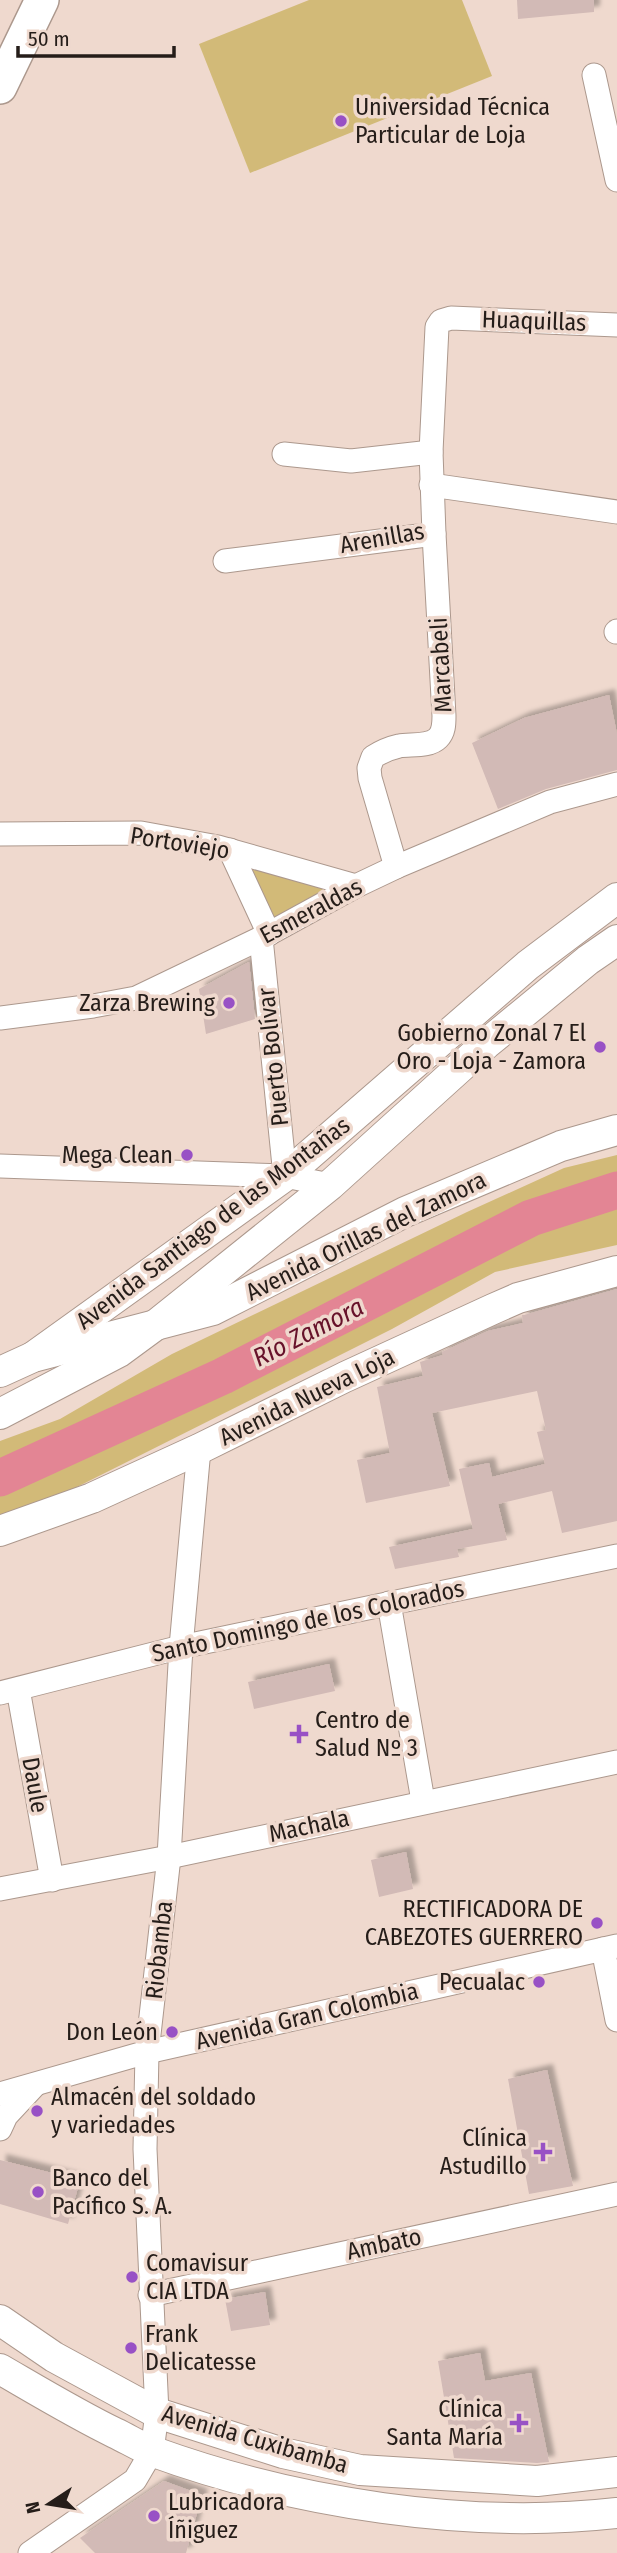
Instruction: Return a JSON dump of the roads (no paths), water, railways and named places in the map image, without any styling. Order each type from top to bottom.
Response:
[{"type":"highway","points":[[0,87],[42,0]]},
{"type":"main road","name":"Avenida Santiago de las Montañas","points":[[33,1357],[285,1176],[528,965],[617,898]]},
{"type":"main road","name":"Avenida Santiago de las Montañas","points":[[153,1327],[330,1185],[486,1044],[588,960],[617,940]]},
{"type":"main road","name":"Avenida Orillas del Zamora","points":[[0,1372],[33,1357],[213,1310],[405,1212],[561,1146],[617,1130]]},
{"type":"main road","name":"Avenida Nueva Loja","points":[[0,1531],[92,1498],[345,1377],[519,1298],[617,1271]]},
{"type":"main road","name":"Avenida Orillas del Zamora","points":[[0,1414],[119,1352],[153,1327]]},
{"type":"main road","name":"Avenida Cuxibamba","points":[[0,2320],[54,2357],[157,2413],[282,2453],[360,2470],[537,2481],[617,2472]]},
{"type":"main road","name":"Avenida Cuxibamba","points":[[0,2369],[75,2413],[152,2451],[267,2486],[369,2506],[447,2514],[581,2517],[617,2513]]},
{"type":"street","points":[[594,75],[617,180]]},
{"type":"street","name":"Huaquillas","points":[[431,452],[437,327],[441,321],[451,318],[617,325]]},
{"type":"street","points":[[284,454],[351,461],[431,452],[431,485]]},
{"type":"street","name":"Arenillas","points":[[225,561],[434,534],[431,485],[617,512]]},
{"type":"street","name":"Marcabeli","points":[[396,867],[369,768],[373,757],[381,752],[398,746],[429,743],[437,739],[443,731],[434,534]]},
{"type":"street","name":"Esmeraldas","points":[[0,1018],[136,998],[265,936],[396,867],[550,802],[617,784]]},
{"type":"street","name":"Portoviejo","points":[[0,834],[141,834],[230,850],[356,886]]},
{"type":"street","name":"Puerto Bolívar","points":[[230,850],[265,936],[285,1176]]},
{"type":"street","points":[[0,1166],[285,1176],[330,1185]]},
{"type":"street","name":"Riobamba","points":[[152,2451],[157,2413],[145,2149],[147,2052],[169,1857],[181,1647],[199,1449]]},
{"type":"street","name":"Santo Domingo de los Colorados","points":[[9,1691],[181,1647],[617,1556]]},
{"type":"street","points":[[388,1603],[423,1801]]},
{"type":"street","name":"Daule","points":[[9,1691],[52,1880]]},
{"type":"street","name":"Machala","points":[[0,1889],[169,1857],[617,1762]]},
{"type":"street","points":[[610,1947],[617,2020]]},
{"type":"street","name":"Avenida Gran Colombia","points":[[0,2094],[147,2052],[610,1947]]},
{"type":"street","points":[[0,2129],[6,2116],[34,2086]]},
{"type":"street","name":"Ambato","points":[[150,2295],[617,2194]]},
{"type":"street","points":[[30,2553],[135,2480],[152,2451]]},
{"type":"waterway","name":"Río Zamora","points":[[0,1478],[223,1376],[531,1218],[617,1190]]},
{"type":"place","name":"Universidad Técnica Particular de Loja","points":[[341,121]]},
{"type":"place","name":"Zarza Brewing","points":[[229,1003]]},
{"type":"place","name":"Gobierno Zonal 7 El Oro - Loja - Zamora","points":[[600,1047]]},
{"type":"place","name":"Mega Clean","points":[[187,1155]]},
{"type":"place","name":"Centro de Salud Nº 3","points":[[299,1734]]},
{"type":"place","name":"RECTIFICADORA DE CABEZOTES GUERRERO","points":[[597,1923]]},
{"type":"place","name":"Pecualac","points":[[539,1982]]},
{"type":"place","name":"Don León","points":[[172,2032]]},
{"type":"place","name":"Almacén del soldado y variedades","points":[[37,2111]]},
{"type":"place","name":"Clínica Astudillo","points":[[543,2152]]},
{"type":"place","name":"Banco del Pacífico S. A.","points":[[38,2192]]},
{"type":"place","name":"Comavisur CIA LTDA","points":[[132,2277]]},
{"type":"place","name":"Frank Delicatesse","points":[[131,2348]]},
{"type":"place","name":"Clínica Santa María","points":[[519,2423]]},
{"type":"place","name":"Lubricadora Íñiguez","points":[[154,2516]]}]
